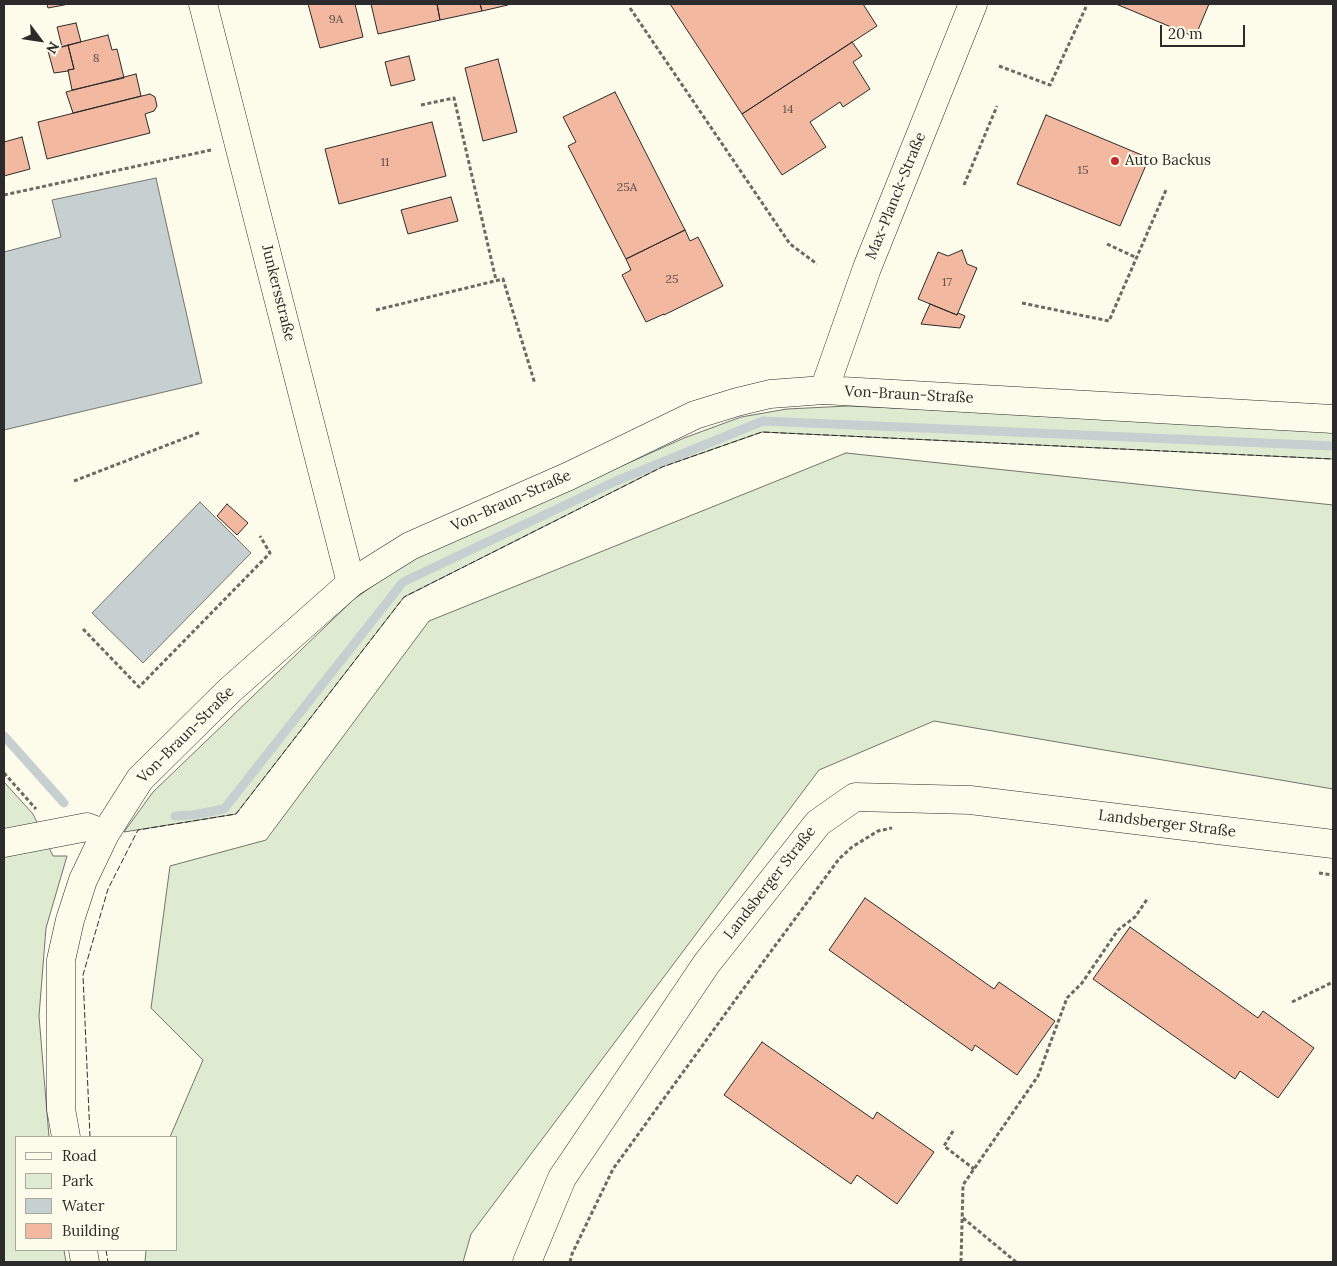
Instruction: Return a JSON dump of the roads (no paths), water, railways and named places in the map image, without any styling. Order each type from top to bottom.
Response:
[{"type":"street","name":"Junkersstraße","points":[[203,4],[351,583]]},
{"type":"street","name":"Max-Planck-Straße","points":[[824,390],[867,268],[973,4]]},
{"type":"street","name":"Von-Braun-Straße","points":[[66,1136],[61,1109],[61,960],[70,920],[83,880],[105,834],[140,779],[229,691],[351,583],[410,546],[569,476],[695,415],[770,394],[824,390],[1333,420]]},
{"type":"street","name":"Landsberger Straße","points":[[527,1262],[562,1178],[707,962],[818,823],[854,797],[970,800],[1333,844]]},
{"type":"street","points":[[4,843],[87,827],[105,834]]},
{"type":"water","points":[[156,178],[202,383],[4,430],[4,252],[61,237],[52,200]]},
{"type":"water","points":[[200,502],[251,553],[143,663],[92,613]]},
{"type":"waterway","points":[[175,816],[193,815],[224,809],[403,582],[616,481],[763,421],[1333,446]]},
{"type":"waterway","points":[[4,736],[64,803]]},
{"type":"place","name":"Auto Backus","points":[[1115,161]]}]
